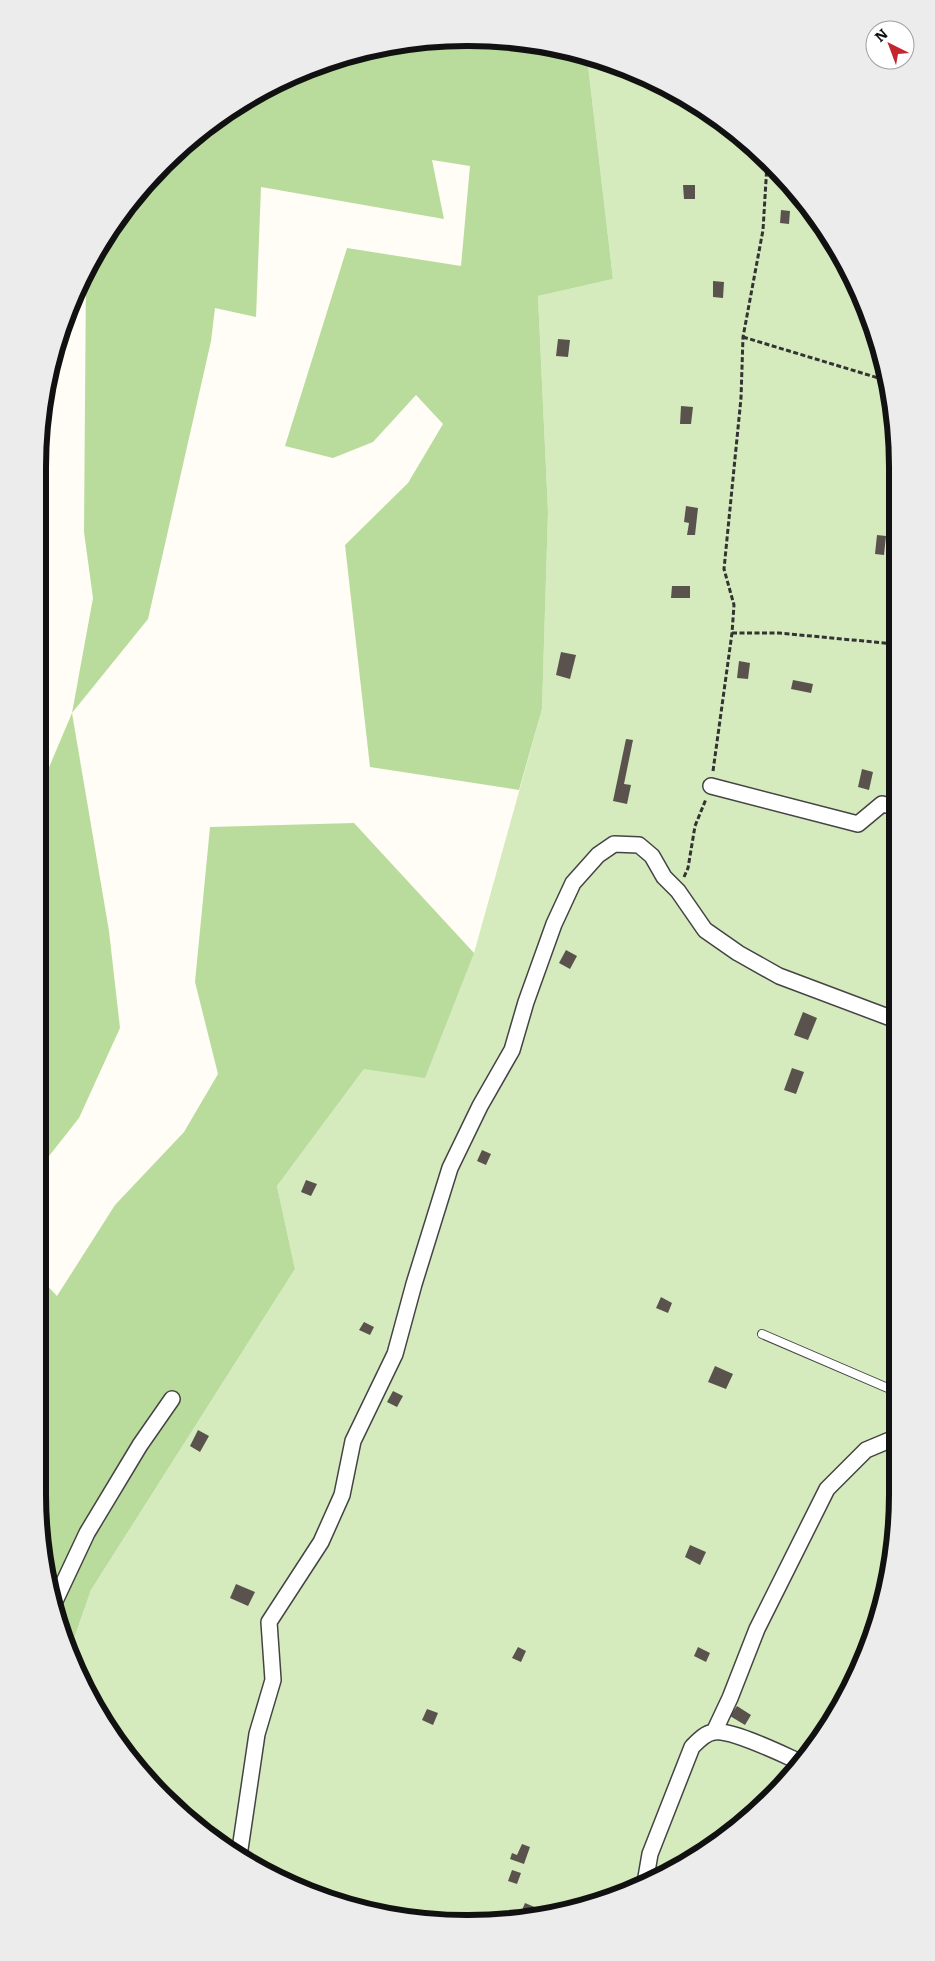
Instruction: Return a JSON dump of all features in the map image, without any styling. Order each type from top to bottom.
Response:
[{"type":"street","points":[[711,786],[858,824],[882,804],[889,806]]},
{"type":"street","points":[[240,1848],[257,1734],[273,1680],[269,1622],[321,1542],[342,1495],[354,1441],[395,1354],[414,1284],[450,1168],[480,1106],[512,1050],[526,1002],[554,924],[573,882],[598,855],[614,844],[639,845],[652,856],[664,877],[678,891],[705,930],[738,953],[779,976],[889,1017]]},
{"type":"street","points":[[59,1593],[87,1533],[140,1445],[172,1399]]},
{"type":"street","points":[[714,1732],[730,1698],[757,1629],[826,1489],[866,1450],[889,1440]]},
{"type":"street","points":[[647,1874],[650,1854],[692,1748],[700,1739],[714,1732],[731,1734],[794,1760]]},
{"type":"lane","points":[[762,1334],[889,1389]]},
{"type":"path","points":[[678,891],[688,868],[695,826],[711,786],[732,634],[734,604],[724,569],[741,398],[743,337],[763,230],[767,172]]},
{"type":"path","points":[[743,337],[879,378]]},
{"type":"path","points":[[732,634],[779,634],[889,643]]},
{"type":"green space","points":[[468,46],[495,47],[550,54],[588,64],[613,279],[538,296],[548,512],[542,709],[519,790],[370,767],[345,545],[408,483],[443,424],[416,395],[373,442],[333,458],[285,446],[347,248],[461,266],[470,166],[432,160],[444,219],[261,187],[256,317],[215,308],[211,341],[148,619],[72,713],[93,598],[84,532],[86,290],[117,233],[133,211],[190,151],[233,117],[281,90],[306,78],[332,69],[385,54],[440,47]]},
{"type":"green space","points":[[588,64],[629,78],[702,117],[745,151],[784,190],[818,233],[845,281],[857,306],[866,332],[881,385],[888,440],[889,468],[889,1494],[885,1548],[881,1576],[866,1629],[857,1655],[832,1704],[818,1728],[784,1771],[724,1828],[702,1844],[654,1871],[629,1883],[577,1900],[550,1907],[495,1914],[440,1914],[413,1911],[385,1907],[358,1900],[306,1883],[257,1858],[211,1828],[170,1791],[133,1750],[103,1704],[78,1655],[73,1641],[91,1590],[295,1269],[277,1186],[364,1069],[474,953],[542,709],[548,512],[538,296],[613,279]]},
{"type":"green space","points":[[72,713],[109,931],[120,1028],[79,1118],[46,1160],[46,775]]},
{"type":"green space","points":[[354,823],[474,953],[425,1078],[364,1069],[277,1186],[295,1269],[91,1590],[73,1641],[54,1576],[47,1521],[46,1284],[57,1296],[115,1205],[184,1132],[218,1074],[195,982],[210,827]]},
{"type":"building","points":[[683,185],[695,185],[695,199],[684,199]]},
{"type":"building","points":[[781,210],[790,211],[789,224],[780,223]]},
{"type":"building","points":[[713,281],[724,282],[723,298],[713,297]]},
{"type":"building","points":[[558,339],[570,340],[568,357],[556,356]]},
{"type":"building","points":[[681,406],[693,407],[691,424],[680,424]]},
{"type":"building","points":[[686,506],[698,508],[695,535],[687,535],[689,523],[684,522]]},
{"type":"building","points":[[877,535],[886,536],[884,555],[875,554]]},
{"type":"building","points":[[672,586],[690,586],[690,598],[671,598]]},
{"type":"building","points":[[561,652],[576,655],[570,679],[556,675]]},
{"type":"building","points":[[739,661],[750,663],[748,679],[737,678]]},
{"type":"building","points":[[793,680],[813,684],[811,693],[791,689]]},
{"type":"building","points":[[626,739],[633,740],[624,784],[631,785],[627,804],[613,801]]},
{"type":"building","points":[[862,769],[873,772],[869,790],[858,787]]},
{"type":"building","points":[[566,950],[577,956],[570,969],[559,963]]},
{"type":"building","points":[[803,1012],[817,1018],[808,1040],[794,1035]]},
{"type":"building","points":[[792,1068],[804,1072],[796,1094],[784,1090]]},
{"type":"building","points":[[482,1150],[491,1154],[486,1165],[477,1161]]},
{"type":"building","points":[[306,1180],[317,1184],[311,1196],[301,1192]]},
{"type":"building","points":[[661,1297],[672,1303],[668,1313],[656,1308]]},
{"type":"building","points":[[364,1322],[374,1327],[370,1335],[359,1330]]},
{"type":"building","points":[[715,1366],[733,1374],[726,1389],[708,1382]]},
{"type":"building","points":[[393,1391],[403,1396],[397,1407],[387,1402]]},
{"type":"building","points":[[198,1430],[209,1436],[200,1452],[190,1446]]},
{"type":"building","points":[[690,1545],[706,1552],[700,1565],[685,1557]]},
{"type":"building","points":[[236,1584],[255,1592],[248,1606],[230,1598]]},
{"type":"building","points":[[518,1647],[526,1651],[521,1662],[512,1658]]},
{"type":"building","points":[[698,1647],[710,1653],[706,1662],[694,1656]]},
{"type":"building","points":[[737,1706],[751,1715],[745,1725],[730,1716]]},
{"type":"building","points":[[427,1709],[438,1713],[433,1725],[422,1720]]},
{"type":"building","points":[[522,1844],[530,1847],[524,1864],[510,1859],[512,1853],[517,1855]]},
{"type":"building","points":[[512,1870],[521,1873],[517,1884],[508,1881]]},
{"type":"building","points":[[525,1903],[537,1908],[537,1909],[522,1911]]}]
